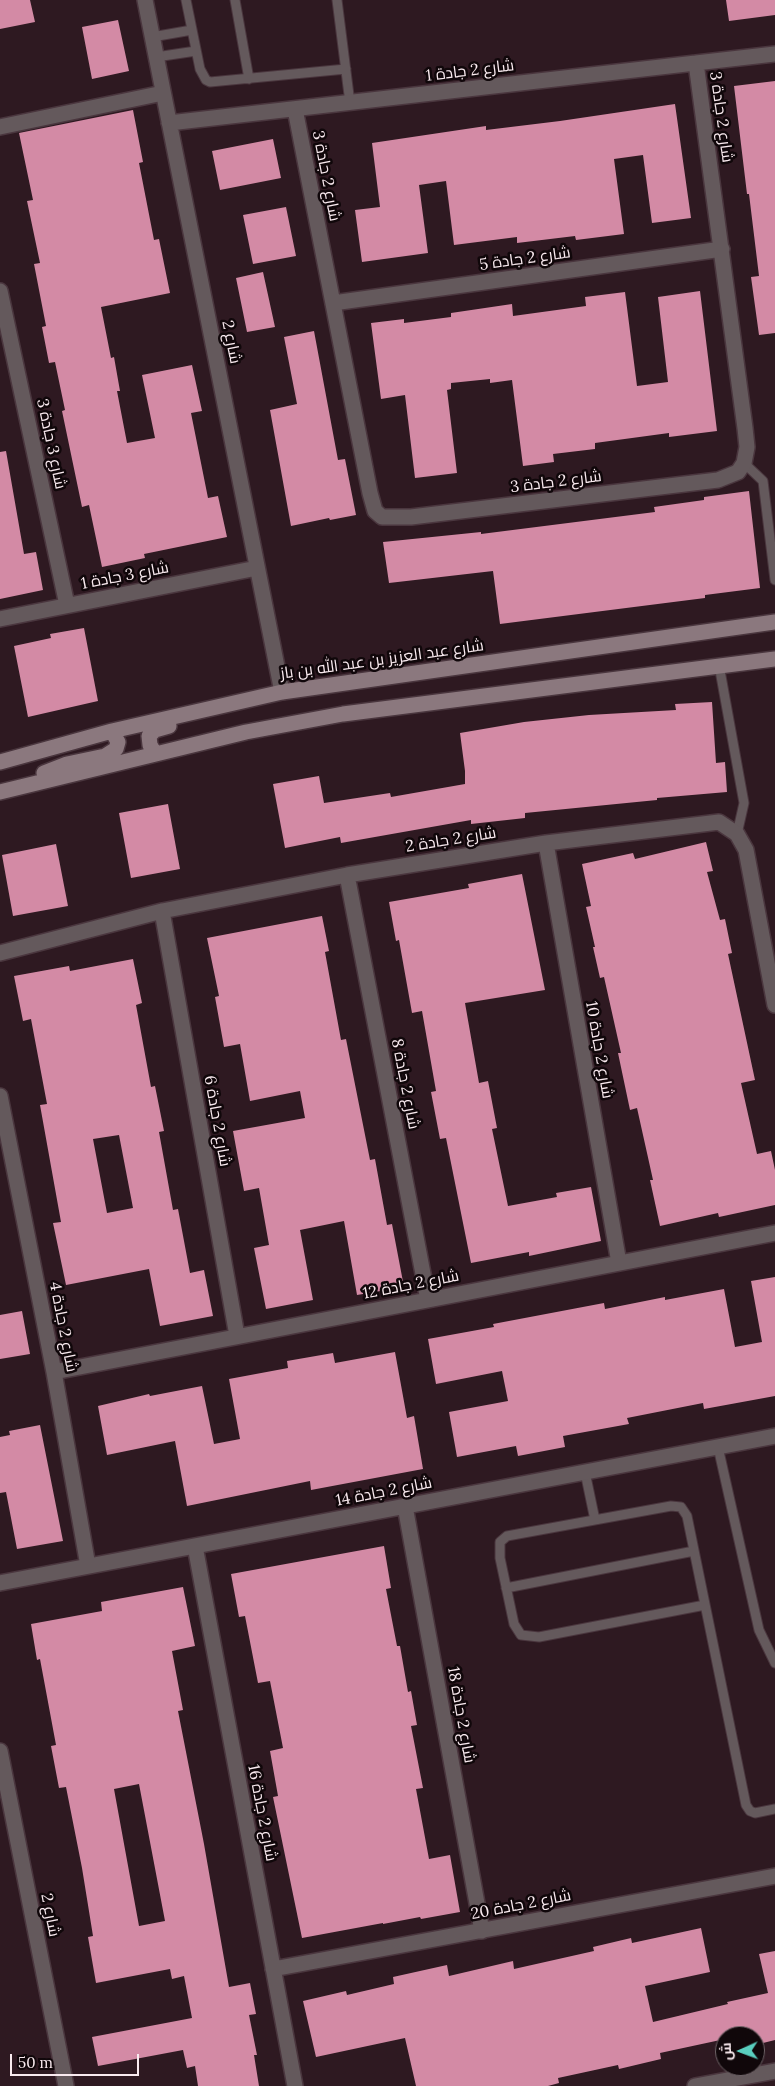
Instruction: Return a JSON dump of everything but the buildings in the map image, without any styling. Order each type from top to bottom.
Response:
[{"type":"street","name":"شارع 2","points":[[145,0],[282,692]]},
{"type":"street","name":"شارع 2 جادة 1","points":[[169,123],[775,54]]},
{"type":"street","name":"شارع 2 جادة 3","points":[[295,109],[375,511],[382,517],[410,517],[718,480],[738,472],[744,463],[747,447],[746,428],[696,63]]},
{"type":"street","points":[[0,127],[163,92]]},
{"type":"street","name":"شارع 2 جادة 5","points":[[333,303],[722,249]]},
{"type":"street","name":"شارع 3 جادة 3","points":[[0,291],[67,605]]},
{"type":"street","name":"شارع 3 جادة 1","points":[[0,619],[258,568]]},
{"type":"street","name":"شارع عبد العزيز بن عبد الله بن باز","points":[[0,762],[112,731],[282,692],[775,622]]},
{"type":"street","points":[[0,792],[246,732],[343,714],[775,659]]},
{"type":"street","points":[[155,754],[150,744],[149,736],[155,730],[192,718],[205,711]]},
{"type":"street","points":[[29,785],[46,772],[67,764],[105,756],[116,749],[118,742],[112,731]]},
{"type":"street","name":"شارع 2 جادة 2","points":[[0,953],[162,911],[348,875],[546,843],[720,822],[737,834]]},
{"type":"street","points":[[737,834],[746,850],[775,1005]]},
{"type":"street","name":"شارع 2 جادة 10","points":[[546,843],[619,1263]]},
{"type":"street","name":"شارع 2 جادة 8","points":[[348,875],[428,1300]]},
{"type":"street","name":"شارع 2 جادة 6","points":[[162,911],[237,1336]]},
{"type":"street","name":"شارع 2 جادة 4","points":[[0,1096],[54,1372],[88,1566]]},
{"type":"street","name":"شارع 2 جادة 12","points":[[54,1372],[775,1233]]},
{"type":"street","name":"شارع 2 جادة 14","points":[[0,1583],[775,1436]]},
{"type":"street","name":"شارع 2 جادة 18","points":[[405,1506],[482,1931]]},
{"type":"street","name":"شارع 2 جادة 16","points":[[195,1546],[295,2086]]},
{"type":"street","name":"شارع 2","points":[[0,1751],[5,1800],[66,2086]]},
{"type":"street","name":"شارع 2 جادة 20","points":[[273,1970],[775,1876]]},
{"type":"street","points":[[695,2086],[775,2071]]},
{"type":"lane","points":[[186,0],[202,76],[210,82],[346,69]]},
{"type":"lane","points":[[235,0],[249,78]]},
{"type":"lane","points":[[337,0],[350,103]]},
{"type":"lane","points":[[152,36],[192,30]]},
{"type":"lane","points":[[156,57],[196,51]]},
{"type":"lane","points":[[744,463],[763,481],[775,580]]},
{"type":"lane","points":[[719,666],[744,803],[737,834]]},
{"type":"lane","points":[[718,1447],[758,1630],[775,1663]]},
{"type":"lane","points":[[585,1472],[595,1520]]},
{"type":"lane","points":[[705,1605],[539,1637],[522,1635],[514,1624],[499,1550],[500,1542],[507,1536],[676,1506],[681,1507],[687,1516],[746,1805],[750,1811],[755,1813],[775,1809]]},
{"type":"lane","points":[[506,1588],[694,1551]]}]
